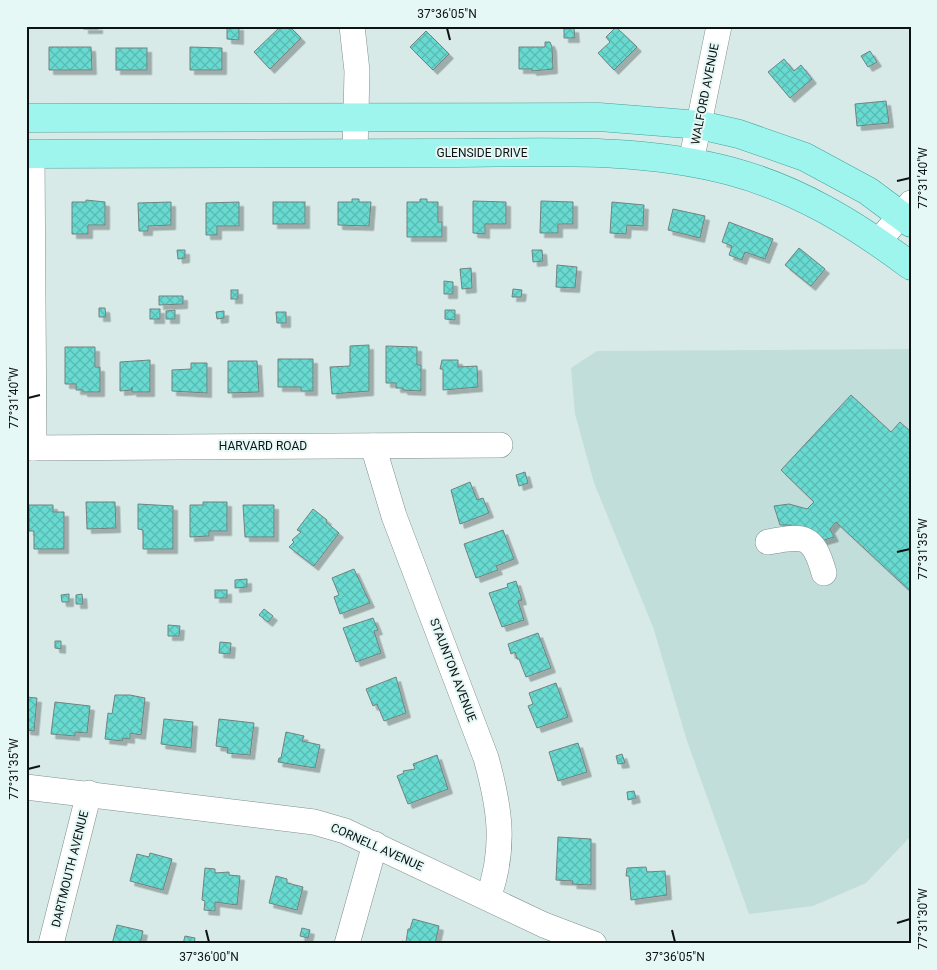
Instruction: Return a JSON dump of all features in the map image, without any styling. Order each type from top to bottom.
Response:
[{"type":"main road","points":[[26,118],[598,117],[700,125],[739,134],[805,158],[907,214]]},
{"type":"main road","name":"GLENSIDE DRIVE","points":[[29,154],[629,154],[691,162],[766,183],[816,203],[878,242],[911,266]]},
{"type":"street","points":[[352,26],[357,71],[354,153]]},
{"type":"street","name":"WALFORD AVENUE","points":[[691,162],[719,26]]},
{"type":"street","points":[[29,154],[30,448]]},
{"type":"street","points":[[878,242],[907,214]]},
{"type":"street","name":"HARVARD ROAD","points":[[30,448],[500,445]]},
{"type":"street","name":"STAUNTON AVENUE","points":[[373,446],[394,516],[486,758],[496,794],[500,836],[499,856],[496,875],[488,898]]},
{"type":"street","points":[[768,542],[797,536],[810,543],[820,558],[824,573]]},
{"type":"street","name":"CORNELL AVENUE","points":[[26,786],[314,822],[345,831],[375,844],[544,926],[594,944]]},
{"type":"street","name":"DARTMOUTH AVENUE","points":[[51,944],[89,793]]},
{"type":"street","points":[[348,944],[375,844]]},
{"type":"shaded area","points":[[911,349],[911,836],[866,883],[813,906],[749,914],[687,741],[653,627],[594,483],[575,414],[571,368],[597,351]]},
{"type":"building","points":[[84,26],[98,26],[98,29],[84,29]]},
{"type":"building","points":[[227,26],[239,26],[239,40],[227,39]]},
{"type":"building","points":[[281,26],[289,26],[301,38],[270,69],[254,52]]},
{"type":"building","points":[[616,27],[637,47],[614,70],[598,53],[610,42],[606,37]]},
{"type":"building","points":[[574,28],[575,38],[564,38],[564,29]]},
{"type":"building","points":[[426,31],[449,54],[433,70],[410,47]]},
{"type":"building","points":[[545,42],[550,42],[552,47],[553,69],[532,71],[532,69],[519,69],[519,47],[545,47]]},
{"type":"building","points":[[49,47],[91,47],[92,70],[49,70]]},
{"type":"building","points":[[190,47],[222,48],[222,70],[190,70]]},
{"type":"building","points":[[116,48],[147,48],[147,70],[116,70]]},
{"type":"building","points":[[870,51],[877,62],[868,67],[861,56]]},
{"type":"building","points":[[784,59],[794,71],[801,65],[812,79],[790,98],[768,72]]},
{"type":"building","points":[[886,101],[889,123],[857,126],[855,104]]},
{"type":"building","points":[[352,199],[359,199],[359,202],[371,202],[369,226],[338,225],[338,202],[352,202]]},
{"type":"building","points":[[420,199],[427,199],[427,202],[438,202],[438,222],[442,222],[442,237],[407,237],[407,202],[420,202]]},
{"type":"building","points":[[86,200],[105,202],[105,225],[88,225],[88,234],[72,234],[72,202],[86,202]]},
{"type":"building","points":[[473,201],[506,202],[506,224],[485,224],[485,234],[473,233]]},
{"type":"building","points":[[541,201],[573,202],[573,224],[558,224],[558,233],[540,233]]},
{"type":"building","points":[[171,202],[171,225],[148,226],[148,231],[139,231],[138,203]]},
{"type":"building","points":[[239,202],[239,226],[217,226],[217,235],[206,235],[206,203]]},
{"type":"building","points":[[273,202],[305,202],[305,224],[273,224]]},
{"type":"building","points":[[612,202],[644,205],[643,226],[627,225],[626,234],[610,233]]},
{"type":"building","points":[[673,209],[705,216],[700,238],[668,230]]},
{"type":"building","points":[[729,222],[773,239],[765,259],[745,252],[742,260],[729,255],[732,246],[722,242]]},
{"type":"building","points":[[799,248],[825,269],[811,286],[785,265]]},
{"type":"building","points":[[177,250],[185,250],[185,258],[178,259]]},
{"type":"building","points":[[532,250],[542,250],[543,261],[533,262]]},
{"type":"building","points":[[557,265],[577,267],[575,288],[556,287]]},
{"type":"building","points":[[471,268],[472,288],[462,289],[460,269]]},
{"type":"building","points":[[444,281],[453,282],[453,294],[444,294]]},
{"type":"building","points":[[513,289],[522,290],[521,297],[512,297]]},
{"type":"building","points":[[231,290],[238,290],[238,299],[231,299]]},
{"type":"building","points":[[159,296],[183,296],[183,304],[159,305]]},
{"type":"building","points":[[99,308],[105,308],[106,317],[99,317]]},
{"type":"building","points":[[150,309],[160,309],[160,319],[150,319]]},
{"type":"building","points":[[175,310],[175,319],[166,319],[166,311]]},
{"type":"building","points":[[445,310],[455,310],[455,320],[445,319]]},
{"type":"building","points":[[224,311],[224,318],[217,319],[216,312]]},
{"type":"building","points":[[276,312],[286,312],[286,323],[277,323]]},
{"type":"building","points":[[369,345],[369,391],[332,394],[330,367],[350,366],[350,346]]},
{"type":"building","points":[[386,346],[417,347],[417,365],[421,365],[421,391],[403,390],[403,388],[396,388],[396,383],[386,383]]},
{"type":"building","points":[[65,347],[95,347],[95,367],[100,367],[100,392],[83,392],[83,390],[76,390],[76,384],[65,384]]},
{"type":"building","points":[[278,359],[313,359],[313,391],[301,391],[301,387],[278,387]]},
{"type":"building","points":[[150,360],[150,392],[132,392],[132,387],[131,390],[120,391],[120,362]]},
{"type":"building","points":[[442,360],[458,360],[458,367],[477,366],[478,387],[443,390],[443,369],[440,369]]},
{"type":"building","points":[[228,361],[257,361],[259,392],[228,393]]},
{"type":"building","points":[[191,363],[207,363],[207,393],[172,391],[172,370],[191,369]]},
{"type":"building","points":[[851,395],[891,432],[900,422],[911,432],[911,592],[836,522],[830,529],[834,537],[814,543],[802,529],[791,525],[780,525],[774,506],[789,504],[807,509],[814,502],[781,470]]},
{"type":"building","points":[[525,472],[528,483],[519,486],[516,475]]},
{"type":"building","points":[[470,482],[477,500],[483,498],[489,513],[460,524],[451,490]]},
{"type":"building","points":[[86,502],[115,502],[116,528],[87,529]]},
{"type":"building","points":[[203,502],[227,502],[227,531],[209,531],[209,536],[190,537],[190,505],[203,505]]},
{"type":"building","points":[[138,504],[173,506],[173,549],[143,549],[143,530],[138,529]]},
{"type":"building","points":[[29,505],[53,505],[53,512],[64,512],[64,549],[34,549],[34,531],[29,531]]},
{"type":"building","points":[[243,505],[274,505],[274,537],[245,537]]},
{"type":"building","points":[[313,509],[339,533],[314,566],[289,547],[294,542],[292,540],[301,532],[297,530]]},
{"type":"building","points":[[503,530],[514,559],[496,566],[498,570],[476,578],[464,544]]},
{"type":"building","points":[[354,569],[370,603],[340,614],[334,597],[339,595],[332,578]]},
{"type":"building","points":[[247,579],[247,587],[235,588],[235,580]]},
{"type":"building","points":[[516,581],[522,600],[518,601],[524,620],[502,627],[489,593],[508,587],[507,584]]},
{"type":"building","points":[[215,590],[227,590],[227,598],[215,598]]},
{"type":"building","points":[[69,594],[69,602],[62,602],[61,595]]},
{"type":"building","points":[[82,594],[83,604],[76,604],[76,595]]},
{"type":"building","points":[[264,609],[273,616],[268,622],[259,615]]},
{"type":"building","points":[[373,618],[378,630],[374,631],[381,653],[356,662],[343,628]]},
{"type":"building","points":[[168,625],[180,626],[179,636],[168,636]]},
{"type":"building","points":[[538,633],[551,668],[526,677],[519,659],[517,659],[515,652],[511,654],[508,644]]},
{"type":"building","points":[[55,641],[61,641],[61,649],[55,648]]},
{"type":"building","points":[[220,642],[231,643],[230,654],[219,653]]},
{"type":"building","points":[[396,677],[406,713],[384,721],[377,704],[373,706],[366,689]]},
{"type":"building","points":[[556,683],[568,717],[537,728],[528,706],[533,704],[529,693]]},
{"type":"building","points":[[115,695],[145,698],[141,735],[130,733],[130,739],[123,738],[122,741],[105,739],[108,713],[112,714]]},
{"type":"building","points":[[26,697],[37,698],[34,731],[26,730]]},
{"type":"building","points":[[55,702],[90,706],[87,733],[75,732],[75,736],[51,734]]},
{"type":"building","points":[[164,719],[193,722],[191,748],[161,744]]},
{"type":"building","points":[[219,719],[254,723],[250,755],[227,753],[228,748],[216,746]]},
{"type":"building","points":[[286,732],[304,736],[302,741],[320,745],[315,768],[278,762],[279,758],[281,758]]},
{"type":"building","points":[[578,743],[587,772],[558,781],[549,752]]},
{"type":"building","points":[[622,754],[625,763],[618,764],[616,756]]},
{"type":"building","points":[[437,755],[448,789],[408,804],[397,776],[404,773],[403,771],[415,769],[413,764]]},
{"type":"building","points":[[634,791],[636,798],[628,800],[627,792]]},
{"type":"building","points":[[558,837],[591,839],[591,885],[572,884],[573,881],[556,880]]},
{"type":"building","points":[[150,853],[172,859],[163,890],[130,881],[137,854],[149,857]]},
{"type":"building","points":[[646,867],[647,872],[665,871],[667,895],[631,900],[629,876],[626,876],[627,868]]},
{"type":"building","points":[[205,868],[215,869],[215,873],[229,872],[229,875],[240,876],[237,905],[215,902],[215,911],[204,910],[205,901],[202,900]]},
{"type":"building","points":[[276,876],[287,879],[287,883],[303,887],[297,910],[269,903]]},
{"type":"building","points":[[413,919],[439,926],[435,944],[401,944],[402,941],[406,942],[408,929],[410,929]]},
{"type":"building","points":[[117,925],[143,931],[140,944],[112,944]]},
{"type":"building","points":[[302,928],[310,930],[308,938],[300,936]]},
{"type":"building","points":[[185,936],[195,938],[194,944],[183,944]]}]
